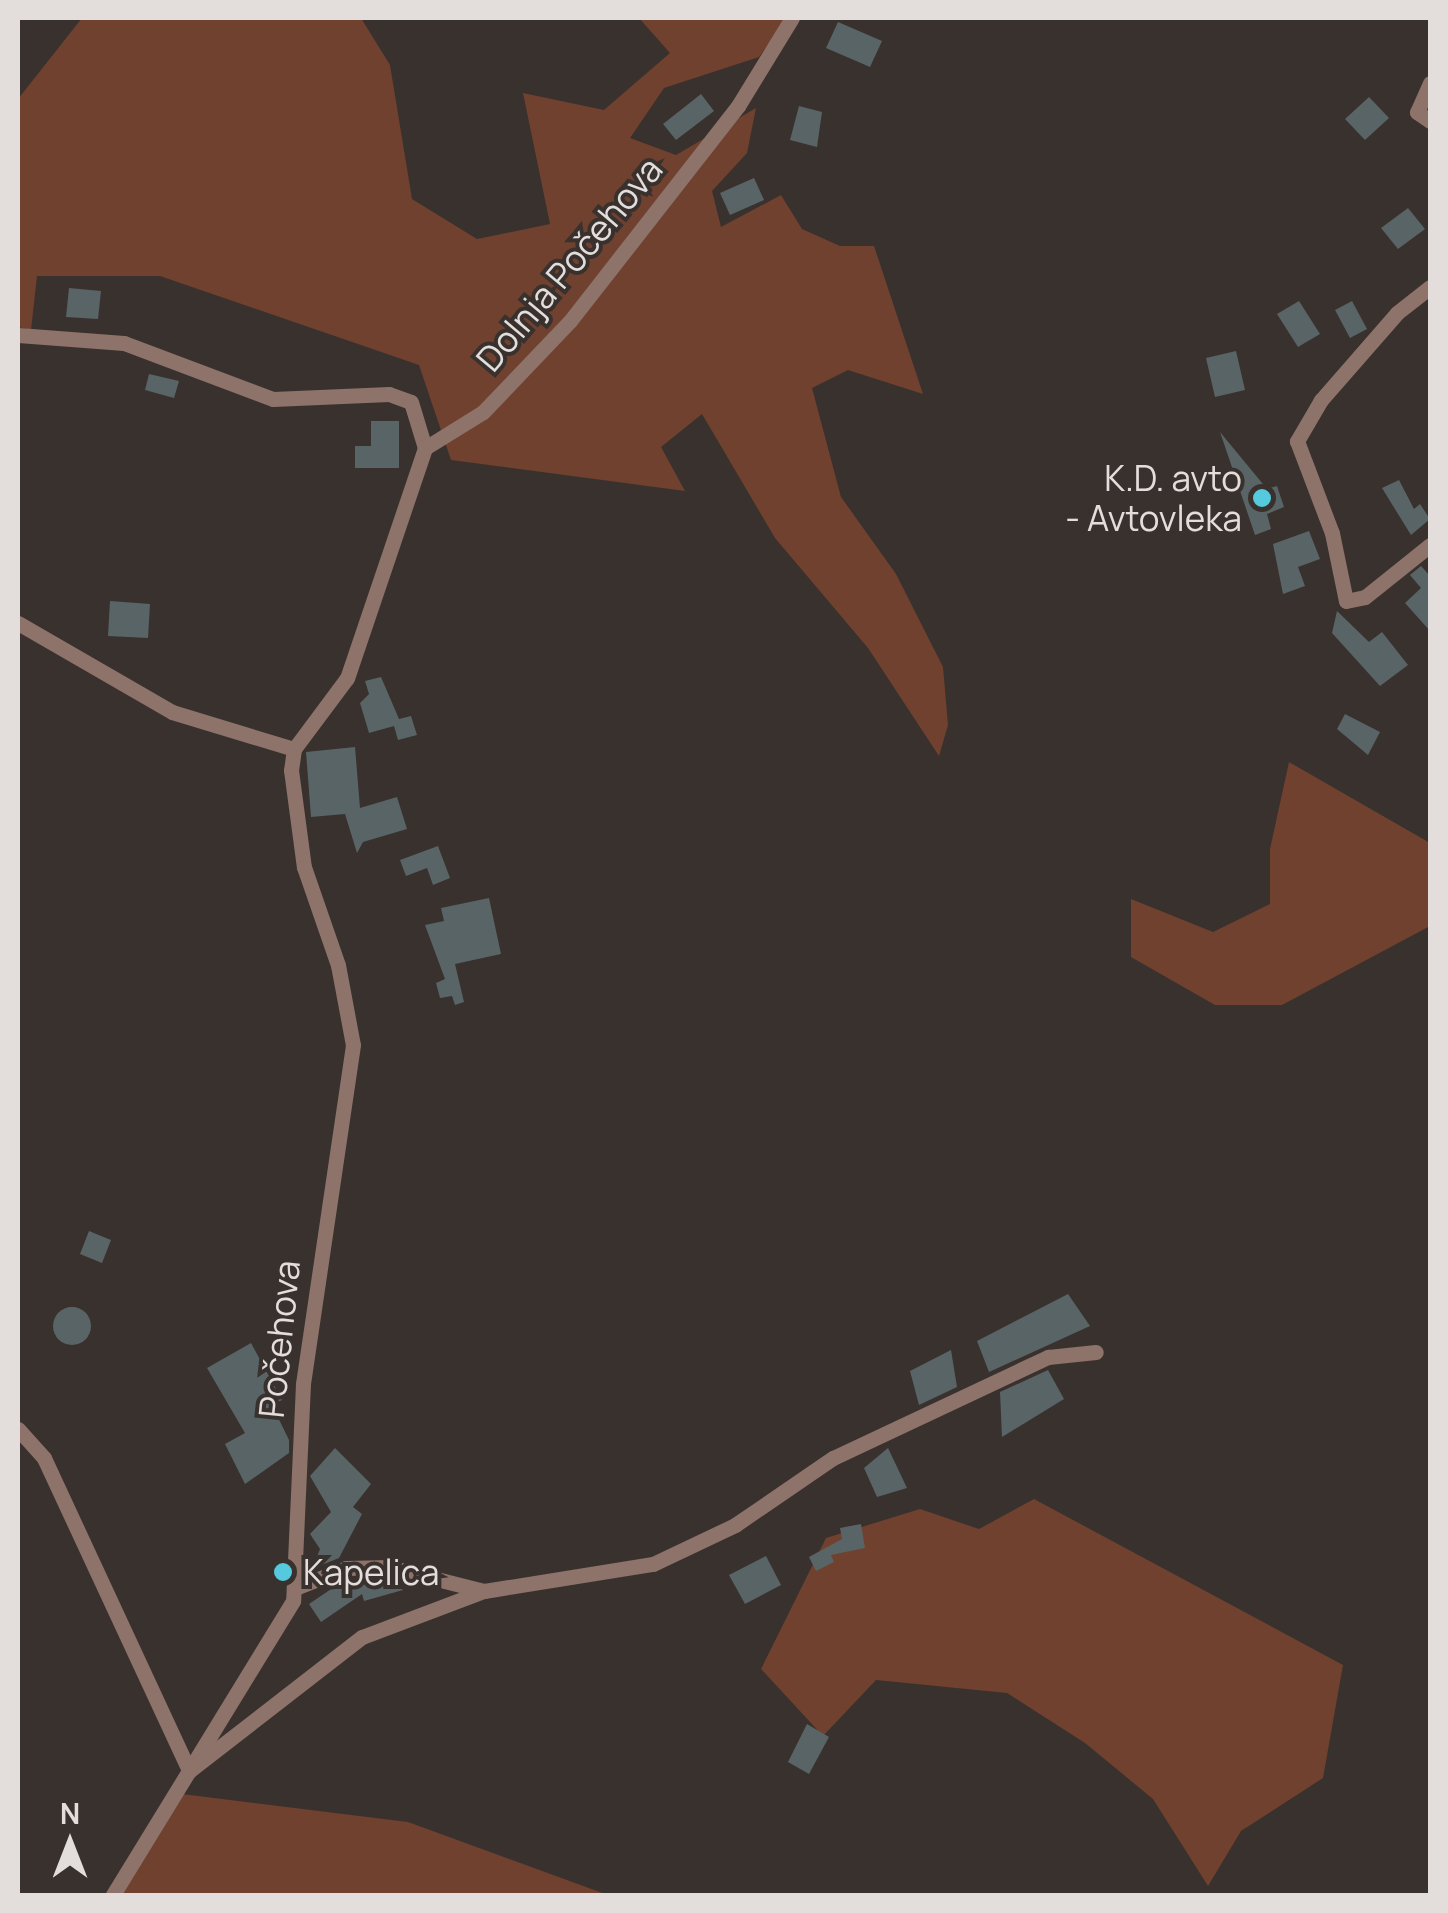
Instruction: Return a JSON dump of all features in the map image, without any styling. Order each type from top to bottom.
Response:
[{"type":"street","name":"Dolnja Počehova","points":[[425,448],[483,412],[570,321],[738,106],[792,18]]},
{"type":"street","points":[[1430,84],[1417,112],[1430,121]]},
{"type":"street","points":[[1430,287],[1330,390],[1297,441],[1332,533],[1346,601],[1365,597],[1430,545]]},
{"type":"street","points":[[18,335],[124,343],[273,398],[390,394],[412,402],[425,448],[347,678],[294,748],[172,712],[18,622]]},
{"type":"street","name":"Počehova","points":[[112,1896],[286,1622],[296,1588],[305,1364],[353,1045],[338,965],[304,867],[294,748]]},
{"type":"street","points":[[18,1429],[44,1458],[189,1771],[362,1638],[484,1591],[653,1564],[735,1525],[833,1458],[1048,1357],[1096,1352]]},
{"type":"street","points":[[296,1588],[346,1568],[390,1567],[484,1591]]},
{"type":"shaded area","points":[[82,18],[361,18],[390,65],[412,199],[477,239],[550,224],[523,93],[604,110],[670,53],[639,18],[787,18],[759,57],[664,88],[630,138],[676,155],[756,108],[747,153],[712,191],[721,227],[781,195],[802,229],[840,246],[874,246],[923,394],[848,370],[812,388],[841,497],[896,574],[943,667],[948,725],[939,756],[868,648],[775,538],[702,414],[661,447],[685,491],[451,460],[419,365],[160,276],[37,276],[31,330],[18,327],[18,99]]},
{"type":"shaded area","points":[[1289,762],[1430,843],[1430,926],[1282,1005],[1215,1005],[1131,957],[1131,899],[1213,932],[1270,904],[1270,849]]},
{"type":"shaded area","points":[[1034,1499],[1343,1665],[1323,1778],[1241,1831],[1208,1886],[1153,1799],[1085,1743],[1007,1693],[876,1680],[823,1736],[761,1669],[826,1538],[920,1509],[979,1529]]},
{"type":"shaded area","points":[[174,1793],[408,1822],[608,1895],[107,1896]]},
{"type":"building","points":[[838,22],[882,41],[870,67],[826,48]]},
{"type":"building","points":[[701,94],[714,111],[676,140],[663,124]]},
{"type":"building","points":[[1369,97],[1389,118],[1365,140],[1345,119]]},
{"type":"building","points":[[799,106],[822,112],[817,147],[790,140]]},
{"type":"building","points":[[754,178],[764,200],[730,215],[720,193]]},
{"type":"building","points":[[1408,208],[1425,229],[1398,249],[1381,228]]},
{"type":"building","points":[[69,288],[101,291],[98,319],[66,317]]},
{"type":"building","points":[[1299,301],[1320,334],[1298,347],[1277,314]]},
{"type":"building","points":[[1352,301],[1367,329],[1350,338],[1335,310]]},
{"type":"building","points":[[1236,351],[1245,390],[1215,397],[1206,358]]},
{"type":"building","points":[[149,374],[179,381],[174,398],[145,390]]},
{"type":"building","points":[[371,421],[399,421],[399,468],[355,468],[355,446],[371,446]]},
{"type":"building","name":"K.D. avto - Avtovleka","points":[[1220,432],[1267,489],[1277,486],[1284,507],[1267,514],[1271,529],[1255,535]]},
{"type":"building","points":[[1399,480],[1414,509],[1420,504],[1430,519],[1411,535],[1382,488]]},
{"type":"building","points":[[1309,531],[1320,559],[1298,567],[1305,586],[1283,594],[1273,544]]},
{"type":"building","points":[[1421,566],[1430,576],[1430,631],[1405,603],[1421,588],[1410,575]]},
{"type":"building","points":[[110,601],[150,604],[148,638],[108,636]]},
{"type":"building","points":[[1337,611],[1369,642],[1382,632],[1408,665],[1380,686],[1332,633]]},
{"type":"building","points":[[381,677],[399,719],[411,716],[417,735],[398,740],[394,726],[369,733],[360,703],[369,694],[365,681]]},
{"type":"building","points":[[1345,714],[1380,732],[1368,755],[1337,729]]},
{"type":"building","points":[[355,747],[360,808],[397,797],[407,829],[363,842],[357,853],[345,814],[311,817],[306,752]]},
{"type":"building","points":[[438,846],[450,878],[433,885],[427,868],[406,876],[400,860]]},
{"type":"building","points":[[489,898],[501,954],[455,964],[464,1002],[455,1005],[452,996],[440,998],[436,983],[445,979],[425,925],[444,921],[441,908]]},
{"type":"building","points":[[89,1231],[111,1240],[102,1263],[80,1254]]},
{"type":"building","points":[[1068,1294],[1090,1326],[989,1372],[977,1341]]},
{"type":"building","points":[[72,1307],[85,1313],[91,1326],[85,1339],[72,1345],[59,1339],[53,1326],[59,1313]]},
{"type":"building","points":[[251,1343],[282,1400],[272,1405],[289,1440],[289,1453],[245,1484],[225,1444],[245,1433],[207,1368]]},
{"type":"building","points":[[951,1350],[957,1387],[919,1405],[910,1371]]},
{"type":"building","points":[[1048,1370],[1064,1399],[1002,1437],[1000,1392]]},
{"type":"building","points":[[335,1448],[371,1484],[353,1507],[362,1514],[339,1558],[312,1569],[320,1549],[310,1534],[331,1512],[310,1476]]},
{"type":"building","points":[[888,1448],[907,1488],[877,1497],[864,1468]]},
{"type":"building","points":[[861,1524],[865,1548],[831,1555],[834,1562],[816,1571],[809,1557],[842,1539],[840,1528]]},
{"type":"building","points":[[766,1556],[781,1585],[745,1604],[729,1575]]},
{"type":"building","points":[[388,1578],[403,1590],[364,1601],[362,1594],[321,1622],[309,1604],[340,1583]]},
{"type":"building","points":[[807,1724],[829,1737],[809,1774],[788,1762]]},
{"type":"place","name":"K.D. avto - Avtovleka","points":[[1262,498]]},
{"type":"place","name":"Kapelica","points":[[283,1572]]}]
